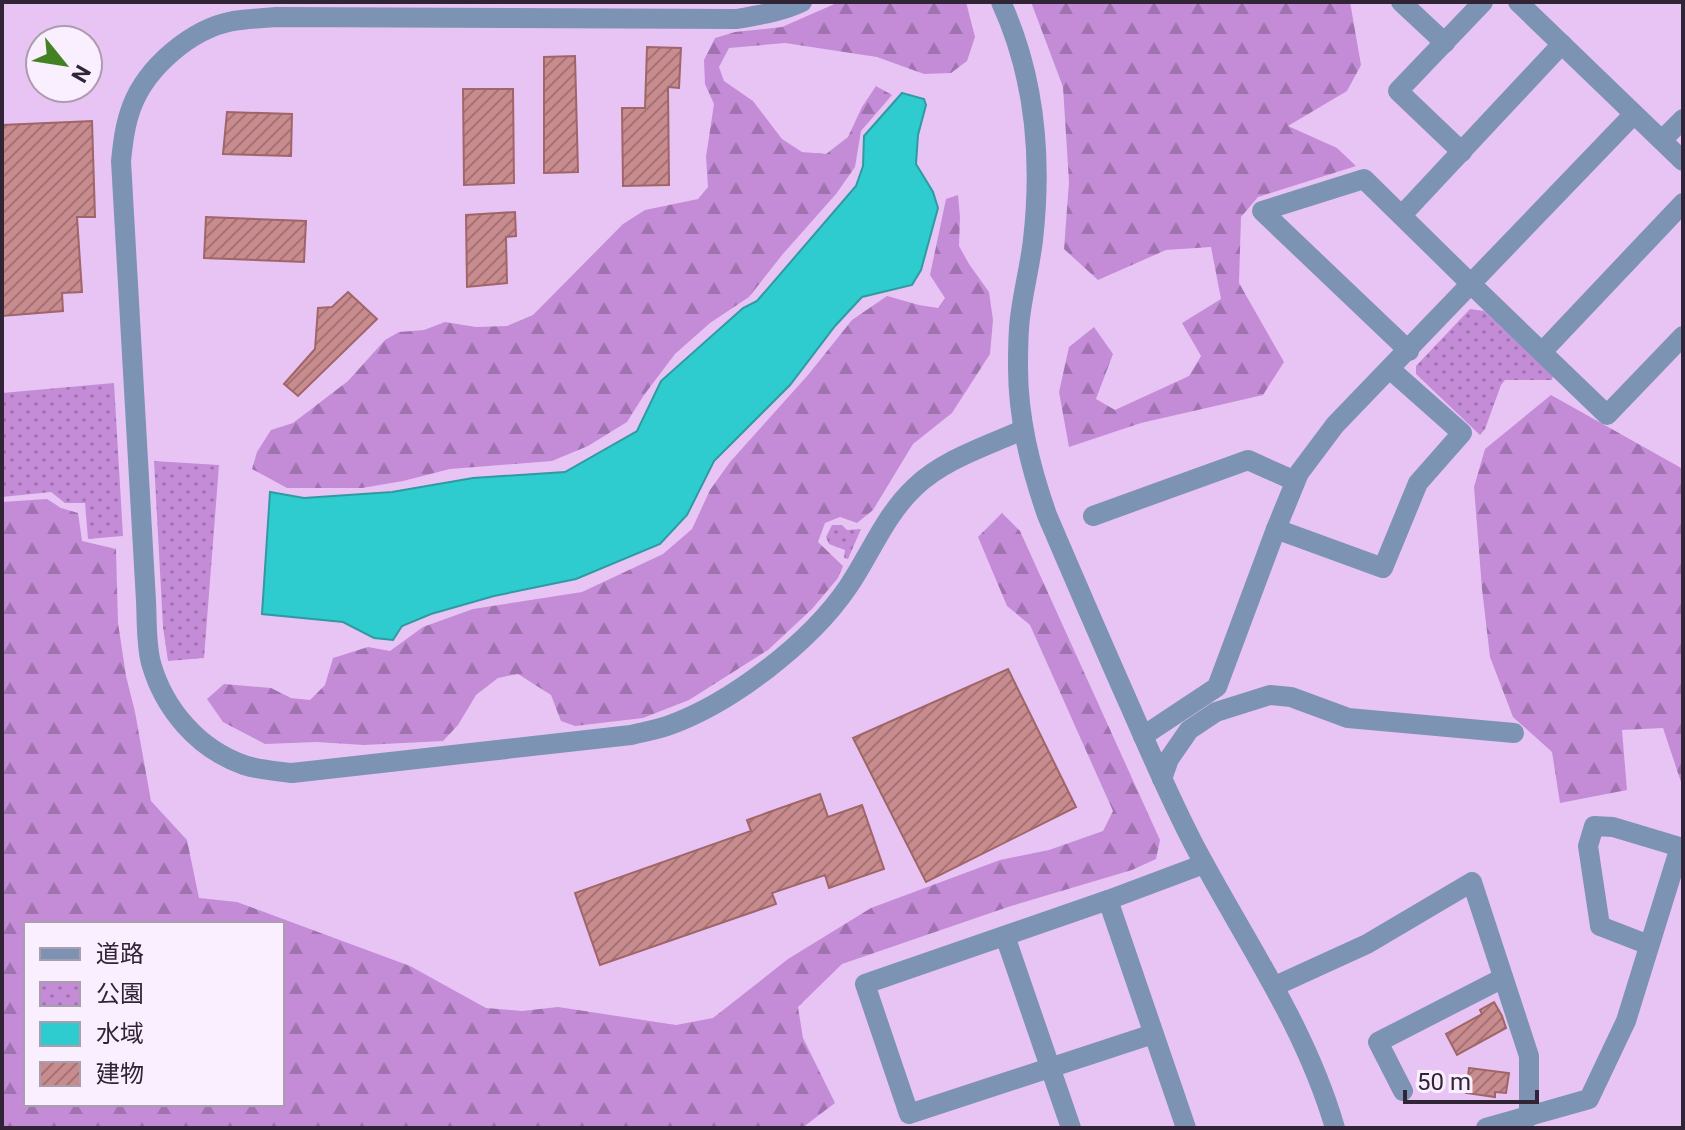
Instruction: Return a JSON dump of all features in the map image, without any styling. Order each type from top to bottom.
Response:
[{"type":"street","points":[[802,2],[790,8],[737,19],[276,17],[228,12],[162,62],[133,103],[125,128],[121,161],[150,660],[159,686],[180,720],[222,754],[244,765],[292,773],[631,735],[677,722],[718,703],[742,687],[811,632],[843,595],[902,500],[932,472],[1022,430]]},
{"type":"street","points":[[1001,2],[1024,71],[1036,146],[1037,202],[1020,320],[1018,369],[1022,430],[1034,478],[1047,515],[1162,779],[1204,864],[1275,986],[1308,1054],[1335,1128]]},
{"type":"street","points":[[1401,2],[1445,43]]},
{"type":"street","points":[[1462,152],[1398,91],[1483,2]]},
{"type":"street","points":[[1518,2],[1683,161]]},
{"type":"street","points":[[1402,215],[1562,44]]},
{"type":"street","points":[[1143,736],[1217,687],[1295,481],[1335,425],[1634,114]]},
{"type":"street","points":[[1662,140],[1683,119]]},
{"type":"street","points":[[1409,351],[1262,211],[1364,179],[1607,415],[1683,336]]},
{"type":"street","points":[[1542,352],[1683,203]]},
{"type":"street","points":[[1276,529],[1383,568],[1418,483],[1462,433],[1391,370]]},
{"type":"street","points":[[1093,516],[1248,460],[1295,481]]},
{"type":"street","points":[[1162,779],[1169,759],[1189,730],[1216,712],[1270,695],[1291,697],[1348,718],[1514,733]]},
{"type":"street","points":[[1486,1128],[1589,1099],[1626,1021],[1682,848],[1613,827],[1594,826],[1588,846],[1600,926],[1649,945]]},
{"type":"street","points":[[1153,1034],[909,1114],[865,984],[1204,864]]},
{"type":"street","points":[[1275,986],[1367,944],[1472,882],[1529,1056],[1529,1117]]},
{"type":"street","points":[[1108,900],[1186,1128]]},
{"type":"street","points":[[1005,936],[1071,1128]]},
{"type":"street","points":[[1403,1091],[1378,1042],[1503,978]]},
{"type":"green space","points":[[839,2],[966,2],[975,37],[967,61],[951,73],[924,74],[877,57],[785,43],[729,48],[719,67],[724,81],[753,101],[782,139],[802,152],[826,154],[848,137],[876,86],[892,95],[861,131],[855,167],[836,194],[749,297],[710,323],[675,354],[627,422],[588,446],[552,461],[450,469],[362,488],[287,488],[252,469],[257,452],[271,430],[293,423],[348,381],[385,340],[399,332],[424,330],[445,322],[476,327],[507,326],[533,315],[623,224],[645,210],[698,199],[708,187],[706,157],[714,104],[705,84],[704,60],[715,38],[735,32],[782,27]]},
{"type":"green space","points":[[1031,2],[1350,2],[1361,65],[1347,91],[1288,126],[1337,148],[1356,166],[1258,197],[1241,217],[1239,283],[1284,362],[1263,395],[1141,423],[1069,447],[1059,392],[1069,347],[1094,327],[1113,354],[1096,399],[1115,410],[1189,376],[1201,356],[1182,323],[1221,299],[1211,247],[1166,250],[1098,280],[1064,249],[1069,182],[1063,87]]},
{"type":"green space","points":[[958,195],[959,246],[989,292],[993,320],[990,354],[952,413],[913,444],[873,510],[857,523],[840,517],[825,523],[818,542],[843,566],[838,578],[812,609],[768,650],[689,700],[643,718],[575,726],[561,721],[551,695],[518,674],[498,678],[476,695],[458,725],[443,741],[364,745],[316,742],[265,744],[223,722],[207,699],[224,684],[271,688],[291,698],[310,700],[325,685],[333,658],[368,647],[390,651],[423,627],[473,609],[582,592],[663,554],[692,529],[710,490],[730,462],[808,375],[852,320],[887,296],[938,308],[945,298],[930,275],[946,199]]},
{"type":"green space","points":[[1470,309],[1484,311],[1553,376],[1552,380],[1505,380],[1480,435],[1416,374],[1416,366]]},
{"type":"green space","points":[[114,383],[123,536],[88,539],[85,503],[65,503],[51,492],[2,497],[2,393]]},
{"type":"green space","points":[[1551,395],[1683,469],[1683,788],[1663,728],[1622,730],[1627,790],[1560,803],[1552,752],[1513,717],[1490,657],[1474,487],[1485,449]]},
{"type":"green space","points":[[154,461],[219,465],[204,658],[168,661],[163,627]]},
{"type":"green space","points":[[47,499],[61,508],[78,513],[82,541],[116,549],[118,623],[151,801],[187,840],[199,898],[237,902],[410,966],[486,1008],[522,1011],[558,1007],[676,1025],[713,1018],[788,959],[871,908],[1000,860],[1049,850],[1103,831],[1113,811],[1030,625],[1007,606],[978,537],[1002,513],[1020,531],[1160,840],[1156,859],[1132,870],[1008,907],[842,964],[798,1007],[803,1038],[835,1103],[802,1128],[2,1128],[2,502]]},
{"type":"green space","points":[[832,525],[842,525],[847,530],[861,529],[848,559],[844,558],[845,550],[829,544],[826,537]]},
{"type":"water","points":[[902,93],[924,99],[926,105],[918,135],[916,164],[933,192],[938,208],[921,270],[912,285],[862,297],[835,326],[790,385],[714,461],[687,515],[660,544],[576,579],[494,596],[431,614],[402,626],[393,640],[374,638],[343,622],[262,614],[270,492],[304,498],[392,492],[473,478],[565,472],[637,431],[661,381],[743,308],[757,301],[856,186],[863,166],[864,136]]},
{"type":"building","points":[[647,47],[681,48],[679,88],[668,87],[669,185],[623,186],[622,108],[645,108]]},
{"type":"building","points":[[575,56],[578,172],[544,173],[544,57]]},
{"type":"building","points":[[463,89],[513,89],[514,183],[464,185]]},
{"type":"building","points":[[227,112],[292,114],[291,156],[223,154]]},
{"type":"building","points":[[92,121],[95,217],[77,217],[82,292],[62,293],[63,311],[2,316],[2,125]]},
{"type":"building","points":[[515,212],[516,236],[506,237],[507,283],[467,287],[466,215]]},
{"type":"building","points":[[206,217],[306,221],[304,262],[204,258]]},
{"type":"building","points":[[348,292],[377,319],[298,396],[284,384],[315,349],[318,308],[332,307]]},
{"type":"building","points":[[1008,669],[1076,807],[926,882],[853,738]]},
{"type":"building","points":[[820,794],[828,817],[862,805],[884,869],[829,888],[825,875],[772,893],[776,904],[600,965],[575,893],[751,831],[747,820]]},
{"type":"building","points":[[1494,1002],[1506,1028],[1457,1055],[1446,1034],[1482,1014],[1480,1010]]},
{"type":"building","points":[[1469,1068],[1509,1073],[1506,1093],[1495,1092],[1495,1097],[1466,1093]]}]
